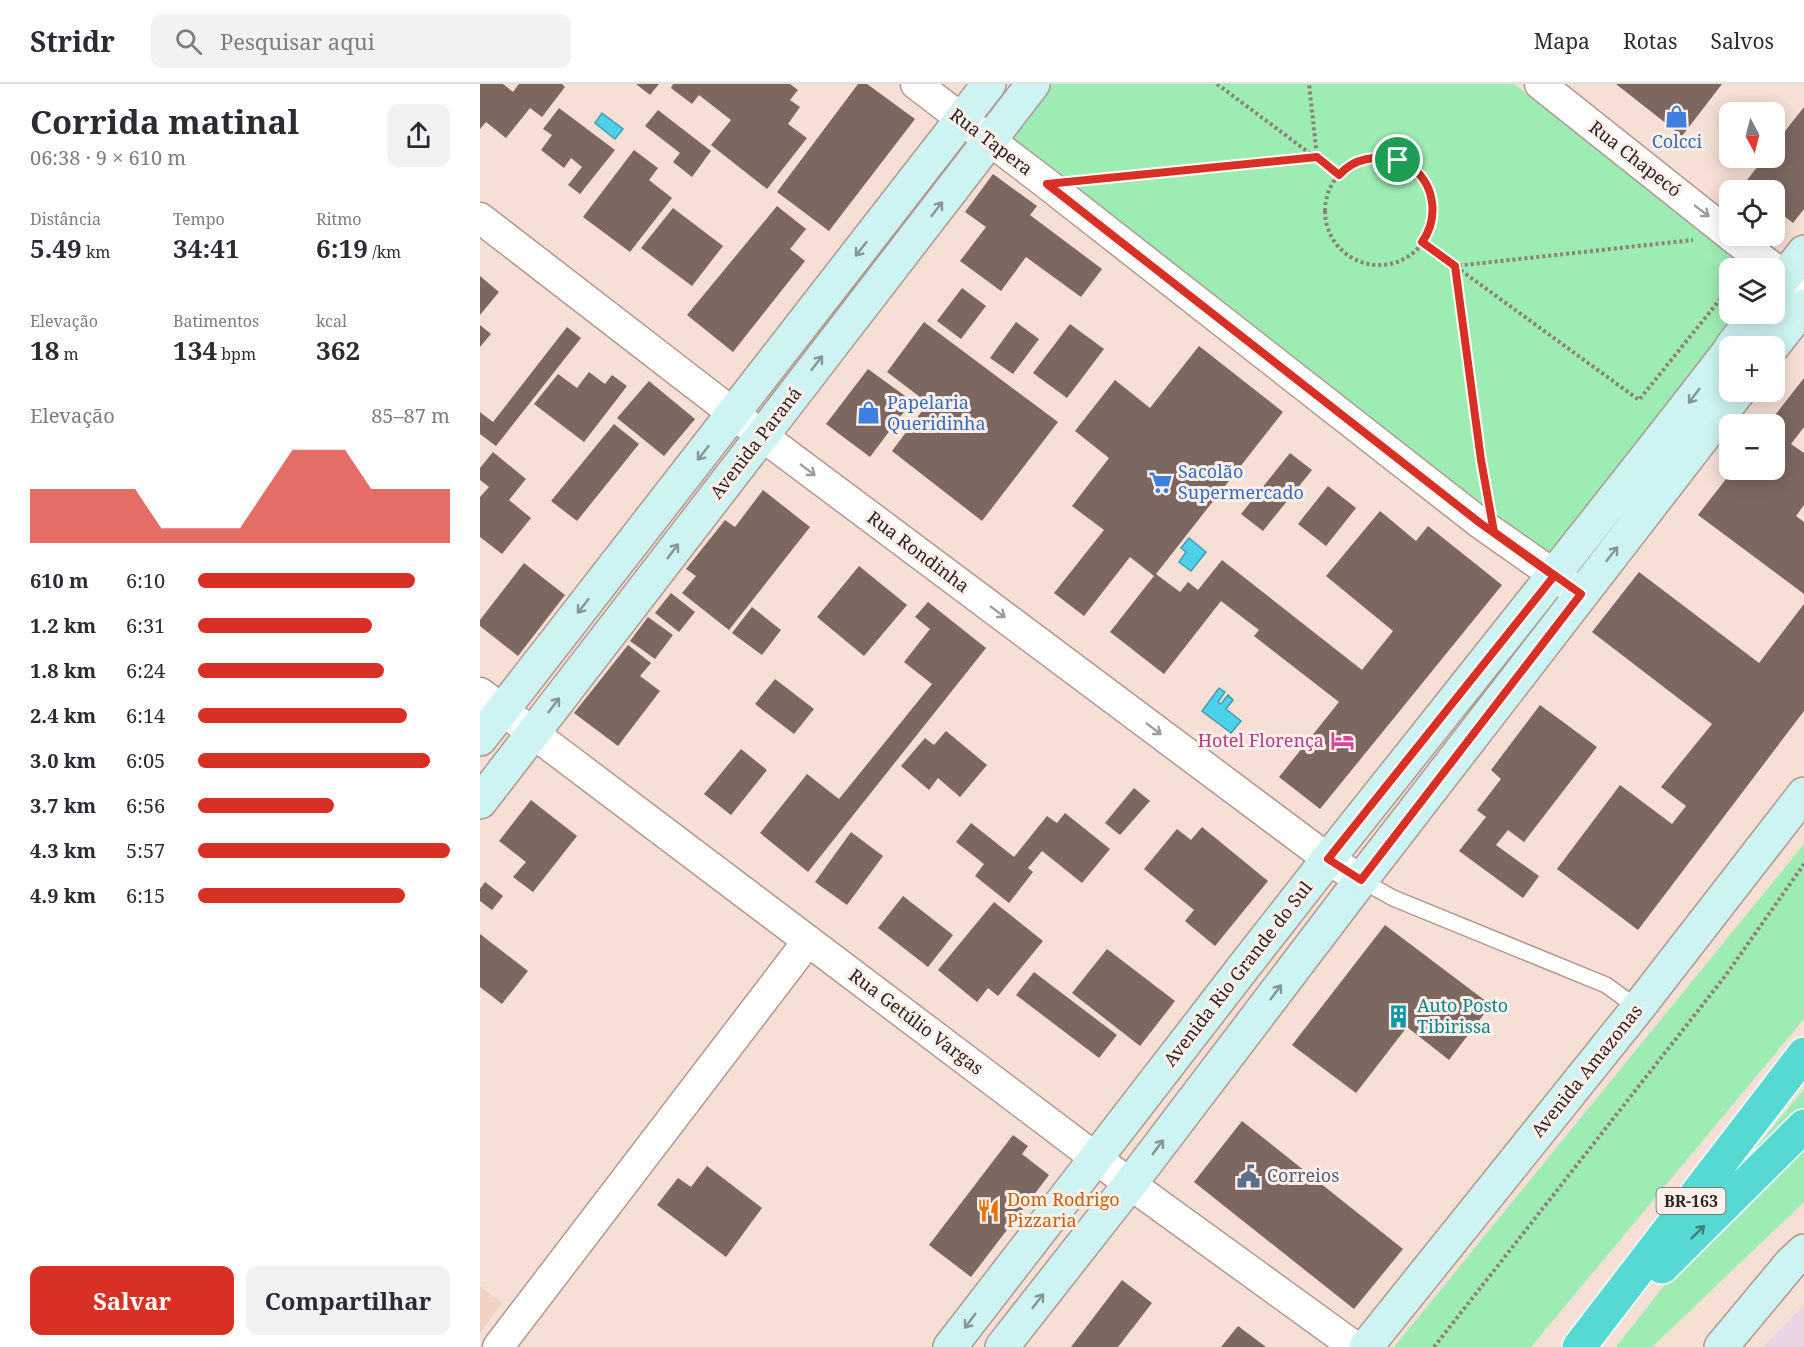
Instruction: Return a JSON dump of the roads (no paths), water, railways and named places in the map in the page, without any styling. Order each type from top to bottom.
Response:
[{"type":"highway","name":"BR-163","points":[[1580,1347],[1804,1054]]},
{"type":"highway","points":[[1580,1347],[1804,1126]]},
{"type":"street","name":"Rua Tapera","points":[[916,84],[1494,532],[1581,594]]},
{"type":"street","name":"Avenida Paraná","points":[[480,739],[491,702],[733,414],[988,84]]},
{"type":"street","name":"Avenida Paraná","points":[[480,802],[1033,84]]},
{"type":"street","name":"Rua Chapecó","points":[[1540,84],[1719,226]]},
{"type":"street","name":"Rua Rondinha","points":[[480,218],[733,414],[1328,859],[1361,880]]},
{"type":"street","name":"Rua Chapecó","points":[[1746,246],[1792,278]]},
{"type":"street","points":[[1781,336],[1804,306]]},
{"type":"street","name":"Avenida Rio Grande do Sul","points":[[1740,336],[1749,324]]},
{"type":"street","name":"Avenida Rio Grande do Sul","points":[[950,1347],[1095,1157],[1719,363]]},
{"type":"street","points":[[1002,1347],[1130,1184],[1361,880],[1730,402]]},
{"type":"street","name":"Rua Getúlio Vargas","points":[[491,702],[1130,1184],[1355,1347]]},
{"type":"street","name":"Avenida Amazonas","points":[[1366,1347],[1638,1008],[1804,794]]},
{"type":"street","points":[[498,1347],[808,941]]},
{"type":"street","points":[[1721,1347],[1791,1263],[1804,1251]]},
{"type":"lane","points":[[1361,880],[1393,897],[1606,985],[1638,1008]]},
{"type":"water","points":[[602,113],[623,129],[615,139],[595,123]]},
{"type":"water","points":[[1189,538],[1206,552],[1191,571],[1179,562],[1186,552],[1181,548]]},
{"type":"water","points":[[1219,688],[1225,692],[1218,702],[1221,704],[1228,695],[1233,700],[1226,709],[1241,721],[1231,733],[1202,711]]},
{"type":"place","name":"Colcci","points":[[1677,116]]},
{"type":"place","name":"Papelaria Queridinha","points":[[869,413]]},
{"type":"place","name":"Sacolão Supermercado","points":[[1160,482]]},
{"type":"place","name":"Hotel Florença","points":[[1342,741]]},
{"type":"place","name":"Auto Posto Tibirissa","points":[[1399,1016]]},
{"type":"place","name":"Correios","points":[[1249,1176]]},
{"type":"place","name":"Dom Rodrigo Pizzaria","points":[[989,1210]]}]
